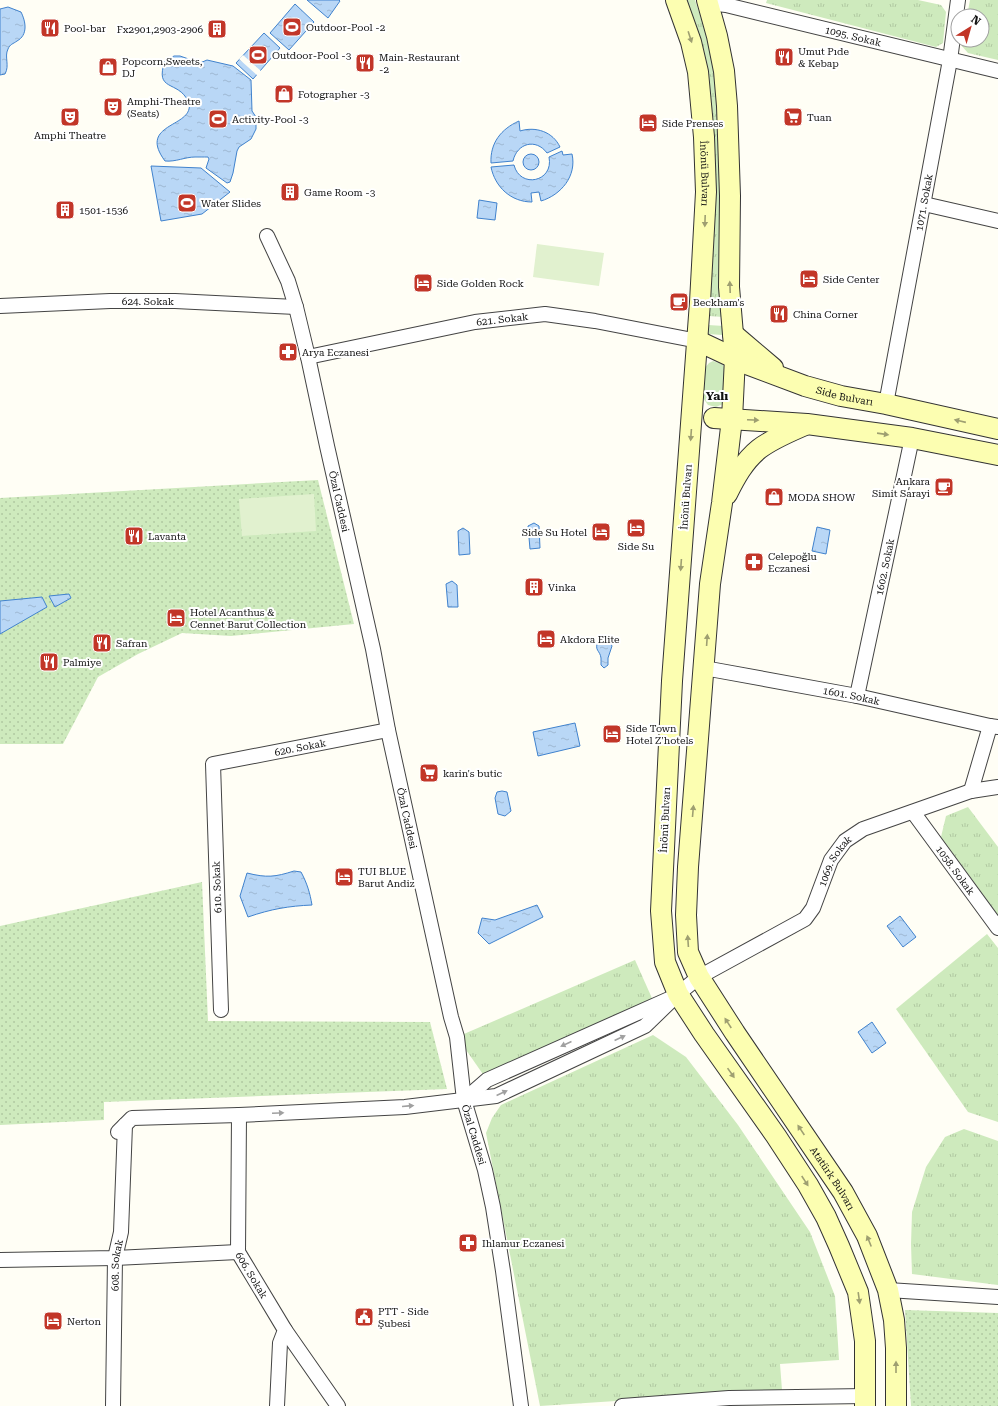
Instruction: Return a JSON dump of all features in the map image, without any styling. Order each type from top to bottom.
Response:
[{"type":"main road","name":"İnönü Bulvarı","points":[[676,0],[692,42],[698,72],[704,137],[706,192],[698,341],[672,681],[661,911],[665,962],[678,994]]},
{"type":"main road","points":[[699,978],[688,952],[686,915],[688,867],[710,584],[722,503],[726,413],[733,334],[729,288],[730,196],[727,106],[724,71],[707,2]]},
{"type":"main road","points":[[733,334],[770,366],[805,386]]},
{"type":"main road","name":"Side Bulvarı","points":[[698,341],[731,362],[805,386],[841,396],[886,404],[998,429]]},
{"type":"main road","points":[[695,370],[700,358],[711,352],[717,351],[731,362]]},
{"type":"main road","points":[[693,397],[697,410],[708,417],[726,413],[912,438],[998,455]]},
{"type":"main road","points":[[722,503],[734,478],[758,450],[776,439],[807,424]]},
{"type":"main road","name":"Atatürk Bulvarı","points":[[699,978],[843,1192],[867,1236],[888,1290],[894,1320],[896,1348],[896,1406]]},
{"type":"main road","points":[[678,994],[704,1034],[776,1136],[804,1179],[826,1217],[858,1292],[865,1341],[866,1401]]},
{"type":"street","name":"1071. Sokak","points":[[886,404],[950,60],[958,0]]},
{"type":"street","name":"1095. Sokak","points":[[707,2],[726,5],[998,71]]},
{"type":"street","points":[[924,204],[998,221]]},
{"type":"street","name":"Özal Caddesi","points":[[267,236],[288,281],[308,357],[451,1018],[457,1036],[464,1100],[485,1170],[493,1207],[521,1406]]},
{"type":"street","name":"624. Sokak","points":[[0,306],[175,301],[296,307]]},
{"type":"street","name":"621. Sokak","points":[[308,357],[476,322],[545,314],[595,321],[698,341]]},
{"type":"street","name":"1602. Sokak","points":[[857,696],[912,438]]},
{"type":"street","name":"1601. Sokak","points":[[704,668],[857,696],[994,726]]},
{"type":"street","points":[[971,791],[994,726]]},
{"type":"street","name":"620. Sokak","points":[[213,764],[388,730]]},
{"type":"street","name":"610. Sokak","points":[[213,764],[221,1010]]},
{"type":"street","name":"1069. Sokak","points":[[678,994],[699,978],[805,919],[813,908],[831,860],[845,841],[863,829],[971,791],[998,787]]},
{"type":"street","name":"1058. Sokak","points":[[913,812],[998,928]]},
{"type":"street","points":[[464,1100],[487,1080],[678,994]]},
{"type":"street","points":[[239,1115],[405,1106],[496,1096],[645,1026],[678,994]]},
{"type":"street","name":"608. Sokak","points":[[114,1406],[115,1258],[122,1232],[122,1129],[132,1118],[239,1115]]},
{"type":"street","name":"606. Sokak","points":[[239,1115],[238,1252],[284,1330],[338,1406]]},
{"type":"street","points":[[0,1260],[115,1258],[238,1252]]},
{"type":"street","points":[[888,1290],[998,1297]]},
{"type":"street","points":[[277,1406],[280,1343],[284,1330]]},
{"type":"street","points":[[622,1406],[729,1398],[866,1401]]},
{"type":"green space","points":[[686,0],[695,0],[708,39],[720,113],[723,317],[709,316],[713,249],[700,40]]},
{"type":"green space","points":[[767,0],[918,0],[941,5],[946,12],[943,43],[936,47],[766,3]]},
{"type":"green space","points":[[970,0],[998,0],[998,60],[968,53],[964,48],[990,48],[990,8],[968,8]]},
{"type":"green space","points":[[537,244],[604,253],[599,286],[533,277]]},
{"type":"green space","points":[[708,325],[724,326],[724,334],[708,334]]},
{"type":"green space","points":[[713,361],[722,364],[725,368],[723,404],[716,407],[708,405],[703,398],[704,369]]},
{"type":"green space","name":"Hotel Acanthus & Cennet Barut Collection","points":[[318,480],[354,624],[231,636],[182,633],[138,654],[98,677],[63,744],[0,744],[0,498]]},
{"type":"green space","points":[[314,494],[316,531],[242,536],[239,499]]},
{"type":"green space","points":[[968,807],[998,847],[998,915],[941,837],[946,816]]},
{"type":"green space","points":[[202,882],[208,1021],[430,1022],[447,1089],[104,1102],[104,1120],[0,1125],[0,926]]},
{"type":"green space","points":[[987,934],[998,948],[998,1122],[968,1112],[896,1009]]},
{"type":"green space","points":[[635,960],[655,1005],[487,1080],[457,1037]]},
{"type":"green space","points":[[653,1035],[686,1057],[738,1125],[810,1232],[835,1296],[839,1360],[780,1364],[782,1390],[540,1406],[486,1133],[492,1118],[501,1105]]},
{"type":"green space","points":[[964,1129],[998,1141],[998,1285],[912,1274],[912,1212],[926,1167],[945,1137]]},
{"type":"green space","points":[[905,1310],[998,1313],[998,1406],[911,1406]]},
{"type":"water","points":[[307,0],[339,0],[340,1],[328,18]]},
{"type":"water","name":"Outdoor-Pool -2","points":[[295,4],[314,22],[289,50],[270,33]]},
{"type":"water","points":[[8,7],[21,12],[25,28],[21,38],[9,47],[7,52],[6,71],[5,74],[0,75],[0,9]]},
{"type":"water","name":"Outdoor-Pool -3","points":[[264,33],[280,48],[253,79],[236,63]]},
{"type":"water","name":"Activity-Pool -3","points":[[174,56],[180,56],[200,63],[207,60],[233,66],[251,80],[252,111],[256,117],[256,129],[251,139],[239,147],[237,151],[230,182],[227,183],[206,168],[209,159],[208,157],[191,157],[173,161],[165,161],[158,149],[157,141],[160,134],[186,115],[189,108],[188,101],[184,95],[179,90],[165,82],[163,77],[162,71],[165,61]]},
{"type":"water","points":[[519,121],[520,131],[532,129],[548,134],[553,137],[560,147],[547,153],[538,145],[527,145],[518,150],[513,161],[491,163],[492,149],[498,138],[507,128]]},
{"type":"water","points":[[562,151],[563,155],[572,154],[573,162],[570,177],[566,184],[555,194],[541,201],[539,192],[531,193],[532,202],[517,199],[505,192],[496,181],[491,167],[514,165],[517,173],[523,177],[529,180],[536,179],[542,177],[546,172],[549,166],[549,157]]},
{"type":"water","points":[[531,154],[537,156],[539,162],[537,168],[531,170],[525,168],[523,162],[525,156]]},
{"type":"water","name":"Water Slides","points":[[151,166],[201,168],[230,192],[202,214],[161,221]]},
{"type":"water","points":[[479,200],[497,203],[495,220],[477,218]]},
{"type":"water","points":[[534,523],[539,526],[540,548],[530,549],[528,526]]},
{"type":"water","points":[[817,527],[830,530],[826,554],[812,551]]},
{"type":"water","points":[[463,528],[469,532],[470,554],[459,555],[458,531]]},
{"type":"water","points":[[452,581],[457,585],[458,607],[448,607],[446,584]]},
{"type":"water","points":[[69,594],[71,598],[55,607],[49,596]]},
{"type":"water","points":[[42,597],[47,607],[0,634],[0,601]]},
{"type":"water","points":[[605,638],[609,640],[612,646],[608,658],[608,665],[604,668],[601,665],[601,658],[597,647],[598,641]]},
{"type":"water","points":[[575,723],[580,746],[538,756],[533,732]]},
{"type":"water","points":[[497,792],[507,792],[511,811],[505,816],[498,814],[495,798]]},
{"type":"water","points":[[294,871],[301,872],[308,888],[312,905],[280,908],[248,917],[240,896],[247,873],[260,876],[271,876]]},
{"type":"water","points":[[537,905],[543,917],[489,944],[478,933],[482,918],[495,920]]},
{"type":"water","points":[[900,916],[916,937],[903,947],[887,926]]},
{"type":"water","points":[[872,1022],[886,1043],[872,1053],[858,1032]]},
{"type":"pier","points":[[243,55],[262,72],[258,76],[239,59]]},
{"type":"place","name":"Outdoor-Pool -2","points":[[292,27]]},
{"type":"place","name":"Pool-bar","points":[[50,28]]},
{"type":"place","name":"Fx2901,2903-2906","points":[[217,29]]},
{"type":"place","name":"Outdoor-Pool -3","points":[[258,55]]},
{"type":"place","name":"Umut Pıde & Kebap","points":[[784,57]]},
{"type":"place","name":"Main-Restaurant -2","points":[[365,63]]},
{"type":"place","name":"Popcorn,Sweets, DJ","points":[[108,67]]},
{"type":"place","name":"Fotographer -3","points":[[284,94]]},
{"type":"place","name":"Amphi-Theatre (Seats)","points":[[113,107]]},
{"type":"place","name":"Amphi Theatre","points":[[70,117]]},
{"type":"place","name":"Tuan","points":[[793,117]]},
{"type":"place","name":"Activity-Pool -3","points":[[218,119]]},
{"type":"place","name":"Side Prenses","points":[[648,123]]},
{"type":"place","name":"Game Room -3","points":[[290,192]]},
{"type":"place","name":"Water Slides","points":[[187,203]]},
{"type":"place","name":"1501-1536","points":[[65,210]]},
{"type":"place","name":"Side Center","points":[[809,279]]},
{"type":"place","name":"Side Golden Rock","points":[[423,283]]},
{"type":"place","name":"Beckham's","points":[[679,302]]},
{"type":"place","name":"China Corner","points":[[779,314]]},
{"type":"place","name":"Arya Eczanesi","points":[[288,352]]},
{"type":"place","name":"Ankara Simit Sarayi","points":[[944,487]]},
{"type":"place","name":"MODA SHOW","points":[[774,497]]},
{"type":"place","name":"Side Su","points":[[636,528]]},
{"type":"place","name":"Side Su Hotel","points":[[601,532]]},
{"type":"place","name":"Lavanta","points":[[134,536]]},
{"type":"place","name":"Celepoğlu Eczanesi","points":[[754,562]]},
{"type":"place","name":"Vinka","points":[[534,587]]},
{"type":"place","name":"Hotel Acanthus & Cennet Barut Collection","points":[[176,618]]},
{"type":"place","name":"Akdora Elite","points":[[546,639]]},
{"type":"place","name":"Safran","points":[[102,643]]},
{"type":"place","name":"Palmiye","points":[[49,662]]},
{"type":"place","name":"Side Town Hotel Z'hotels","points":[[612,734]]},
{"type":"place","name":"karin's butic","points":[[429,773]]},
{"type":"place","name":"TUI BLUE Barut Andiz","points":[[344,877]]},
{"type":"place","name":"Ihlamur Eczanesi","points":[[468,1243]]},
{"type":"place","name":"PTT - Side Şubesi","points":[[364,1317]]},
{"type":"place","name":"Nerton","points":[[53,1321]]},
{"type":"district","name":"Yalı","points":[[717,396]]}]
